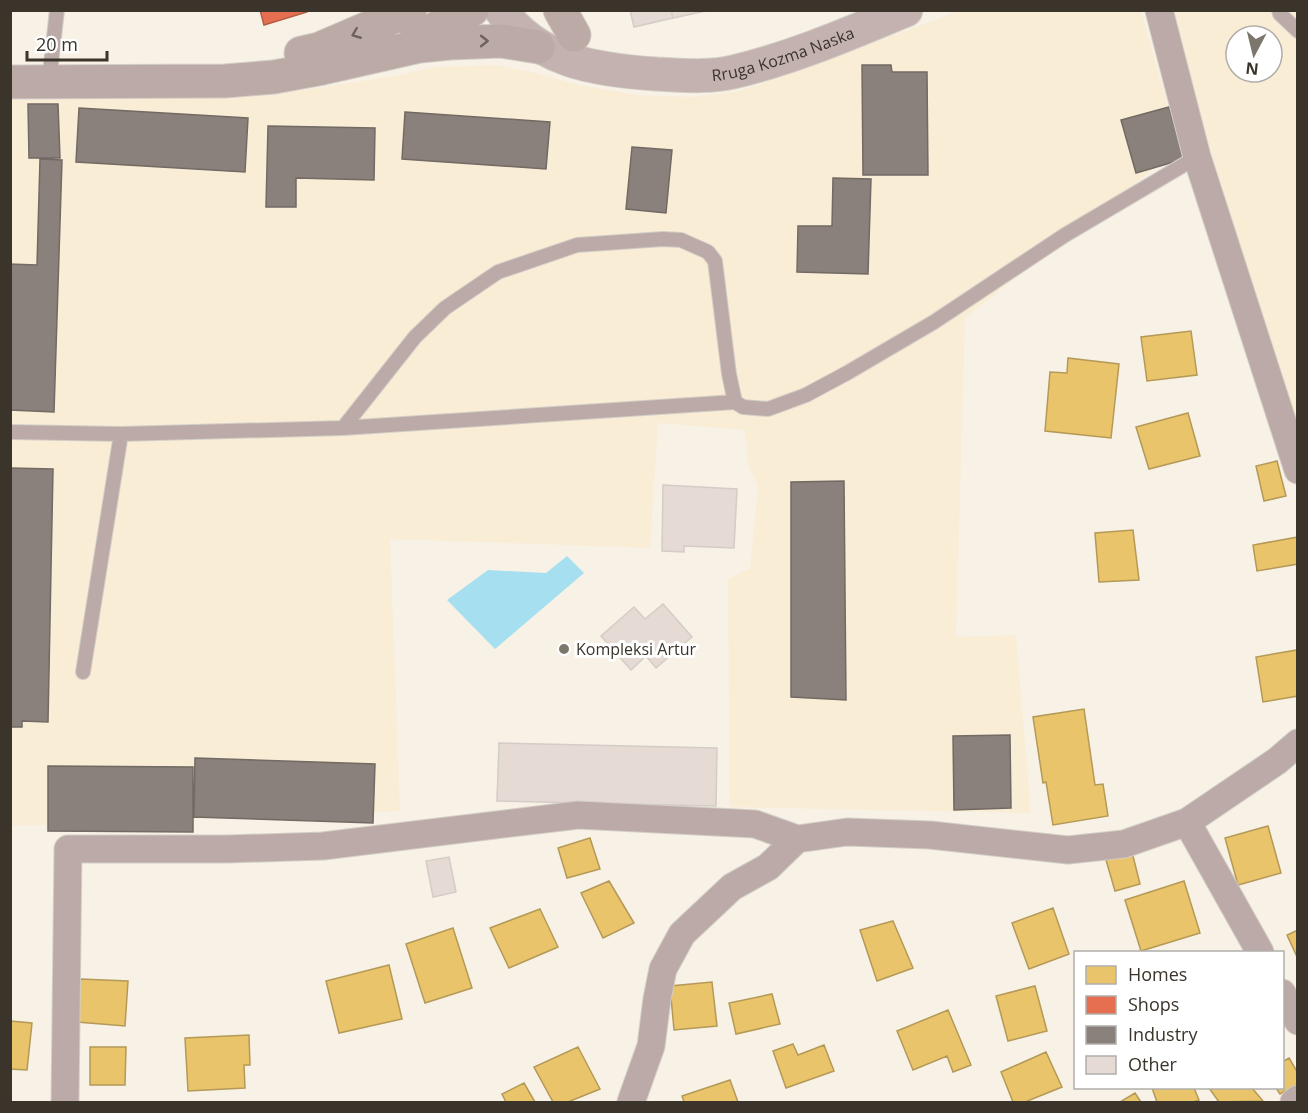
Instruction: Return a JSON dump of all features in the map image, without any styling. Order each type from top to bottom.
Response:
[{"type":"main road","points":[[149,81],[222,67],[269,61],[319,49],[410,10]]},
{"type":"main road","points":[[364,58],[418,37],[472,10]]},
{"type":"main road","name":"Rruga Kozma Naska","points":[[501,10],[520,34],[538,47],[593,67],[617,72],[706,76],[733,72],[789,55],[906,10]]},
{"type":"main road","name":"Rruga Kozma Naska","points":[[544,10],[567,23],[610,57],[656,74]]},
{"type":"main road","points":[[10,82],[225,81],[274,77],[420,46],[501,41],[538,47]]},
{"type":"street","points":[[1159,10],[1197,157],[1298,470]]},
{"type":"street","points":[[65,1102],[68,849],[228,849],[323,846],[578,815],[755,824],[797,839],[847,832],[930,835],[1068,850],[1124,844],[1187,822],[1277,761],[1298,743]]},
{"type":"street","points":[[1187,822],[1259,951]]},
{"type":"street","points":[[631,1102],[651,1046],[663,969],[682,934],[732,887],[768,867],[797,839]]},
{"type":"street","points":[[1284,996],[1298,1021]]},
{"type":"street","points":[[1294,1102],[1298,1099]]},
{"type":"lane","points":[[49,82],[57,10]]},
{"type":"lane","points":[[1279,10],[1280,14],[1298,31]]},
{"type":"lane","points":[[10,432],[121,434],[343,428],[735,402],[743,408],[768,409],[806,394],[847,373],[934,322],[1065,235],[1197,157]]},
{"type":"lane","points":[[343,428],[415,337],[445,308],[498,272],[577,245],[652,240],[681,240],[708,252],[715,261],[729,374],[735,402]]},
{"type":"lane","points":[[83,672],[121,434]]},
{"type":"shaded area","points":[[959,11],[1141,11],[1180,148],[965,318],[956,637],[1016,635],[1031,813],[730,807],[728,579],[750,568],[758,486],[748,465],[745,430],[658,423],[650,548],[390,539],[400,811],[11,826],[10,100],[272,95],[400,75],[435,67],[496,65],[579,85],[635,95],[691,97],[735,92],[773,80]]},
{"type":"shaded area","points":[[1170,11],[1297,11],[1297,444]]},
{"type":"water","points":[[567,556],[584,573],[495,649],[447,600],[488,570],[546,573]]},
{"type":"building: Homes","points":[[1191,331],[1197,375],[1147,381],[1141,337]]},
{"type":"building: Homes","points":[[1068,358],[1119,364],[1111,438],[1045,431],[1050,372],[1067,373]]},
{"type":"building: Homes","points":[[1188,413],[1200,456],[1149,469],[1136,427]]},
{"type":"building: Homes","points":[[1277,461],[1286,496],[1264,501],[1256,466]]},
{"type":"building: Homes","points":[[1133,530],[1139,580],[1099,582],[1095,533]]},
{"type":"building: Homes","points":[[1298,537],[1298,564],[1257,571],[1253,545]]},
{"type":"building: Homes","points":[[1297,650],[1298,696],[1263,702],[1256,657]]},
{"type":"building: Homes","points":[[1084,709],[1095,785],[1103,784],[1108,816],[1053,825],[1046,782],[1043,783],[1033,717]]},
{"type":"building: Homes","points":[[1268,826],[1281,873],[1238,885],[1225,838]]},
{"type":"building: Homes","points":[[590,838],[600,869],[567,878],[558,848]]},
{"type":"building: Homes","points":[[1132,852],[1140,884],[1115,891],[1106,860]]},
{"type":"building: Homes","points":[[609,881],[634,923],[603,938],[581,893]]},
{"type":"building: Homes","points":[[1184,881],[1200,933],[1141,951],[1125,900]]},
{"type":"building: Homes","points":[[1053,908],[1069,954],[1029,969],[1012,923]]},
{"type":"building: Homes","points":[[540,909],[558,947],[509,968],[490,928]]},
{"type":"building: Homes","points":[[893,921],[913,968],[877,981],[860,930]]},
{"type":"building: Homes","points":[[453,928],[472,988],[425,1003],[406,944]]},
{"type":"building: Homes","points":[[1298,930],[1298,959],[1287,935]]},
{"type":"building: Homes","points":[[389,965],[402,1019],[339,1033],[326,981]]},
{"type":"building: Homes","points":[[80,979],[128,981],[125,1026],[77,1022]]},
{"type":"building: Homes","points":[[712,982],[717,1026],[674,1030],[670,986]]},
{"type":"building: Homes","points":[[1035,986],[1047,1031],[1008,1041],[996,996]]},
{"type":"building: Homes","points":[[772,994],[780,1024],[736,1034],[729,1003]]},
{"type":"building: Homes","points":[[948,1010],[971,1065],[953,1072],[947,1056],[913,1070],[897,1031]]},
{"type":"building: Homes","points":[[10,1021],[32,1023],[27,1070],[10,1069]]},
{"type":"building: Homes","points":[[249,1035],[250,1065],[244,1065],[245,1088],[188,1091],[185,1038]]},
{"type":"building: Homes","points":[[793,1044],[798,1055],[824,1045],[834,1071],[786,1088],[773,1051]]},
{"type":"building: Homes","points":[[90,1047],[126,1047],[125,1085],[90,1085]]},
{"type":"building: Homes","points":[[578,1047],[600,1089],[568,1102],[553,1102],[534,1067]]},
{"type":"building: Homes","points":[[1046,1052],[1062,1087],[1025,1102],[1013,1102],[1001,1072]]},
{"type":"building: Homes","points":[[1289,1058],[1298,1073],[1298,1084],[1280,1094],[1277,1089],[1284,1089],[1284,1061]]},
{"type":"building: Homes","points":[[730,1080],[738,1102],[684,1102],[682,1096]]},
{"type":"building: Homes","points":[[524,1083],[535,1102],[506,1102],[502,1094]]},
{"type":"building: Homes","points":[[1152,1089],[1194,1089],[1199,1100],[1193,1102],[1157,1102]]},
{"type":"building: Homes","points":[[1210,1089],[1253,1089],[1263,1101],[1219,1102]]},
{"type":"building: Homes","points":[[1135,1093],[1141,1102],[1120,1102]]},
{"type":"building: Shops","points":[[260,10],[307,10],[307,12],[264,25]]},
{"type":"building: Industry","points":[[862,65],[891,65],[892,72],[927,72],[928,175],[863,175]]},
{"type":"building: Industry","points":[[28,104],[58,104],[60,158],[29,158]]},
{"type":"building: Industry","points":[[1169,107],[1184,159],[1136,173],[1121,120]]},
{"type":"building: Industry","points":[[79,108],[248,118],[245,172],[76,162]]},
{"type":"building: Industry","points":[[405,112],[550,122],[546,169],[402,159]]},
{"type":"building: Industry","points":[[268,126],[375,128],[374,180],[296,178],[296,207],[266,207]]},
{"type":"building: Industry","points":[[632,147],[672,150],[666,213],[626,209]]},
{"type":"building: Industry","points":[[40,159],[62,160],[54,412],[10,410],[10,264],[37,265]]},
{"type":"building: Industry","points":[[833,178],[871,179],[868,274],[797,272],[798,226],[832,226]]},
{"type":"building: Industry","points":[[10,468],[53,469],[48,722],[22,721],[22,727],[10,727]]},
{"type":"building: Industry","points":[[844,481],[846,700],[791,697],[791,482]]},
{"type":"building: Industry","points":[[1010,735],[1011,808],[954,810],[953,736]]},
{"type":"building: Industry","points":[[195,758],[375,764],[373,823],[194,817]]},
{"type":"building: Industry","points":[[48,766],[193,767],[193,832],[48,831]]},
{"type":"building: Other","points":[[630,10],[671,10],[673,18],[634,27]]},
{"type":"building: Other","points":[[671,10],[706,10],[706,11],[673,18]]},
{"type":"building: Other","points":[[663,485],[737,489],[734,548],[684,546],[684,552],[662,551]]},
{"type":"building: Other","points":[[663,604],[692,637],[656,668],[646,656],[631,670],[601,636],[634,607],[645,619]]},
{"type":"building: Other","points":[[499,743],[717,748],[716,806],[497,801]]},
{"type":"building: Other","points":[[449,857],[456,892],[433,897],[426,861]]},
{"type":"place","name":"Kompleksi Artur","points":[[564,649]]}]
